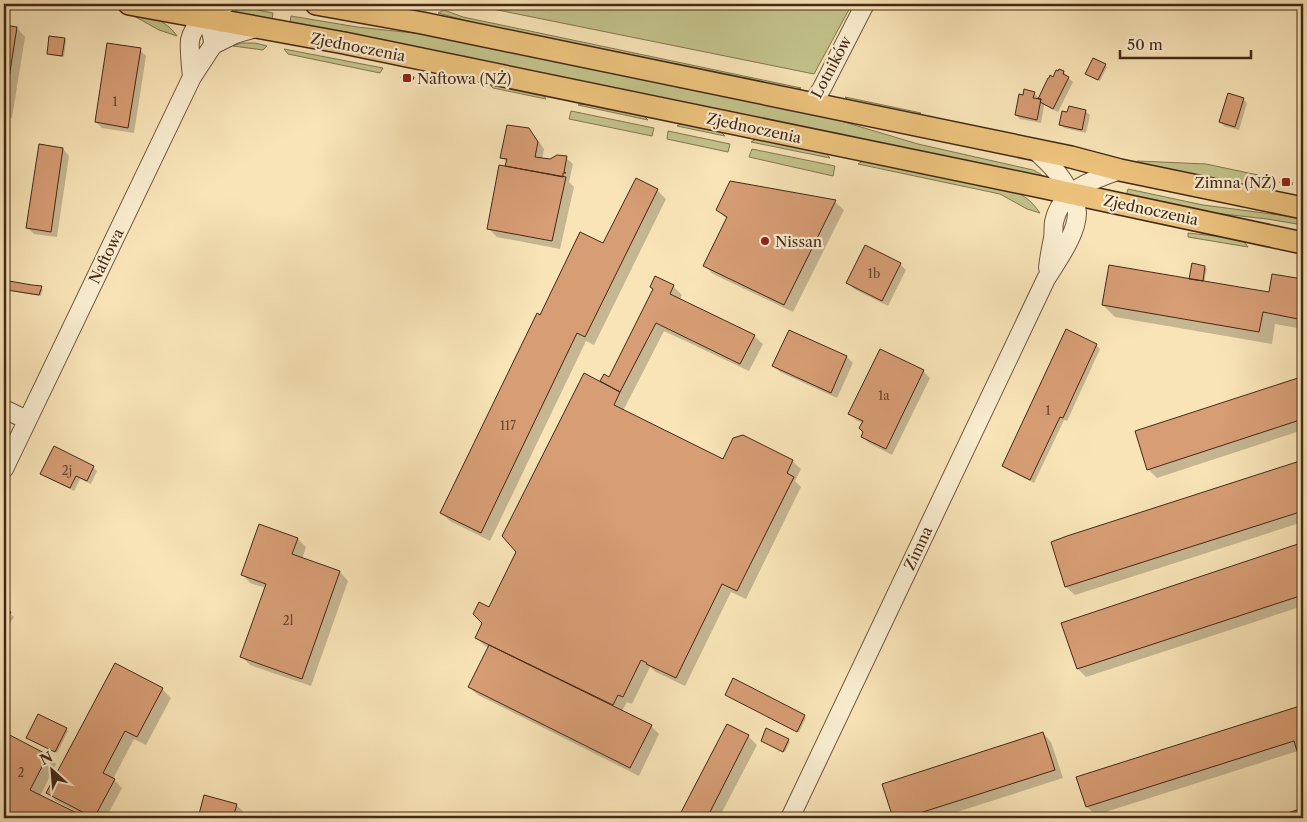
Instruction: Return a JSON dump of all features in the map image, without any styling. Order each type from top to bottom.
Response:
[{"type":"main road","name":"Zjednoczenia","points":[[129,4],[200,10],[257,27],[344,43],[1303,242]]},
{"type":"main road","points":[[316,4],[422,23],[1035,150],[1120,170],[1303,208]]},
{"type":"street","points":[[200,10],[226,4]]},
{"type":"street","name":"Lotników","points":[[812,104],[865,4]]},
{"type":"street","points":[[200,10],[213,35],[213,45],[235,34],[257,27]]},
{"type":"street","points":[[192,77],[190,40],[197,24],[200,10]]},
{"type":"street","name":"Naftowa","points":[[4,469],[192,77],[213,45]]},
{"type":"street","name":"Zimna","points":[[790,818],[1046,279],[1074,226],[1077,215],[1070,193],[1055,170],[1035,150]]},
{"type":"street","points":[[1070,193],[1088,182],[1120,170]]},
{"type":"street","points":[[4,409],[27,420]]},
{"type":"shaded area","points":[[468,4],[852,4],[814,74]]},
{"type":"shaded area","points":[[248,8],[273,13],[272,20],[233,13],[236,10]]},
{"type":"shaded area","points":[[444,10],[463,17],[801,88],[795,90],[494,28],[438,13]]},
{"type":"shaded area","points":[[132,13],[162,22],[177,36],[159,30]]},
{"type":"shaded area","points":[[291,16],[357,27],[441,36],[717,93],[718,95],[834,119],[918,144],[1033,170],[1041,174],[1043,178],[290,23]]},
{"type":"shaded area","points":[[241,43],[255,43],[267,46],[263,50],[233,46]]},
{"type":"shaded area","points":[[284,49],[383,68],[380,73],[288,54]]},
{"type":"shaded area","points":[[491,84],[541,92],[546,99],[493,88]]},
{"type":"shaded area","points":[[845,97],[921,113],[915,117],[851,103]]},
{"type":"shaded area","points":[[589,103],[642,114],[648,120],[578,105]]},
{"type":"shaded area","points":[[571,111],[654,128],[652,136],[569,119]]},
{"type":"shaded area","points":[[682,123],[719,130],[725,136],[677,126]]},
{"type":"shaded area","points":[[668,131],[730,144],[728,152],[667,139]]},
{"type":"shaded area","points":[[759,137],[824,151],[830,158],[751,142]]},
{"type":"shaded area","points":[[752,149],[835,166],[833,176],[749,157]]},
{"type":"shaded area","points":[[863,161],[1007,189],[1026,198],[1040,213],[1027,209],[1000,194],[858,164]]},
{"type":"shaded area","points":[[1138,161],[1206,164],[1258,175],[1265,183],[1234,184],[1133,163]]},
{"type":"shaded area","points":[[1128,189],[1203,205],[1303,218],[1303,225],[1196,211],[1126,196]]},
{"type":"shaded area","points":[[1188,233],[1242,239],[1248,247],[1188,237]]},
{"type":"building","points":[[4,25],[17,27],[4,110]]},
{"type":"building","points":[[49,36],[65,38],[62,56],[47,54]]},
{"type":"building","points":[[107,43],[141,48],[128,128],[95,122]]},
{"type":"building","points":[[1093,58],[1106,64],[1098,80],[1085,74]]},
{"type":"building","points":[[1059,69],[1064,71],[1063,74],[1069,77],[1053,109],[1040,102],[1041,99],[1038,99],[1050,75],[1053,77],[1056,70],[1058,71]]},
{"type":"building","points":[[402,75],[414,77],[413,80],[401,78]]},
{"type":"building","points":[[1024,89],[1035,92],[1033,98],[1041,99],[1037,120],[1015,115],[1019,94],[1023,95]]},
{"type":"building","points":[[1228,93],[1244,98],[1235,127],[1219,122]]},
{"type":"building","points":[[1069,106],[1086,110],[1082,130],[1059,125],[1062,111],[1067,112]]},
{"type":"building","points":[[507,125],[529,128],[538,142],[535,157],[550,159],[557,155],[567,156],[564,172],[566,173],[563,173],[563,177],[505,166],[507,159],[500,158]]},
{"type":"building","points":[[39,144],[63,148],[51,232],[26,228]]},
{"type":"building","points":[[499,165],[566,177],[552,241],[487,229]]},
{"type":"building","points":[[636,178],[658,189],[585,337],[577,333],[481,533],[440,513],[537,313],[540,315],[580,232],[603,243]]},
{"type":"building","points":[[1281,179],[1292,182],[1292,185],[1280,183]]},
{"type":"building","name":"Nissan","points":[[730,181],[836,200],[784,305],[703,266],[727,217],[716,210]]},
{"type":"building","points":[[865,245],[901,263],[882,301],[846,283]]},
{"type":"building","points":[[1192,263],[1205,266],[1203,281],[1189,279]]},
{"type":"building","points":[[1109,265],[1269,292],[1272,274],[1303,279],[1303,320],[1263,312],[1259,332],[1102,305]]},
{"type":"building","points":[[655,276],[674,285],[670,294],[755,335],[740,364],[656,323],[620,392],[600,381],[604,374],[609,377],[653,289],[650,287]]},
{"type":"building","points":[[9,281],[42,286],[39,295],[7,290]]},
{"type":"building","points":[[1066,329],[1097,344],[1063,418],[1060,417],[1030,480],[1002,466]]},
{"type":"building","points":[[789,330],[847,356],[831,393],[772,366]]},
{"type":"building","points":[[880,349],[924,370],[886,449],[861,437],[863,432],[859,428],[863,421],[848,414]]},
{"type":"building","points":[[584,373],[620,392],[614,405],[723,459],[733,438],[743,435],[793,460],[787,473],[794,477],[737,591],[722,584],[676,678],[641,660],[623,697],[618,695],[613,705],[475,638],[482,623],[473,614],[479,602],[489,607],[516,552],[502,536]]},
{"type":"building","points":[[1298,378],[1303,393],[1303,419],[1147,470],[1135,431]]},
{"type":"building","points":[[54,446],[94,466],[87,481],[76,476],[70,488],[40,474]]},
{"type":"building","points":[[1303,460],[1303,511],[1065,587],[1051,542]]},
{"type":"building","points":[[259,524],[298,538],[292,554],[340,571],[302,679],[240,657],[266,584],[241,575]]},
{"type":"building","points":[[1303,534],[1303,560],[1298,543],[1301,542],[1299,536]]},
{"type":"building","points":[[1298,544],[1303,560],[1303,595],[1077,669],[1061,623]]},
{"type":"building","points":[[4,607],[11,612],[4,623]]},
{"type":"building","points":[[489,645],[652,725],[630,768],[468,687]]},
{"type":"building","points":[[115,663],[163,688],[137,737],[125,731],[103,773],[115,779],[94,818],[46,793]]},
{"type":"building","points":[[733,678],[805,715],[797,732],[725,695]]},
{"type":"building","points":[[1303,705],[1303,752],[1298,754],[1294,741],[1086,807],[1076,777]]},
{"type":"building","points":[[38,714],[67,728],[55,752],[26,738]]},
{"type":"building","points":[[727,724],[749,735],[707,818],[678,818]]},
{"type":"building","points":[[766,728],[789,739],[783,752],[761,741]]},
{"type":"building","points":[[4,732],[48,755],[30,790],[87,818],[4,818]]},
{"type":"building","points":[[1043,732],[1055,770],[904,818],[893,818],[882,784]]},
{"type":"building","points":[[204,795],[237,804],[233,818],[198,818]]},
{"type":"building","points":[[1303,808],[1303,818],[1272,818]]},
{"type":"place","name":"Naftowa (NŻ)","points":[[407,78]]},
{"type":"place","name":"Zimna (NŻ)","points":[[1286,182]]},
{"type":"place","name":"Nissan","points":[[765,241]]}]
